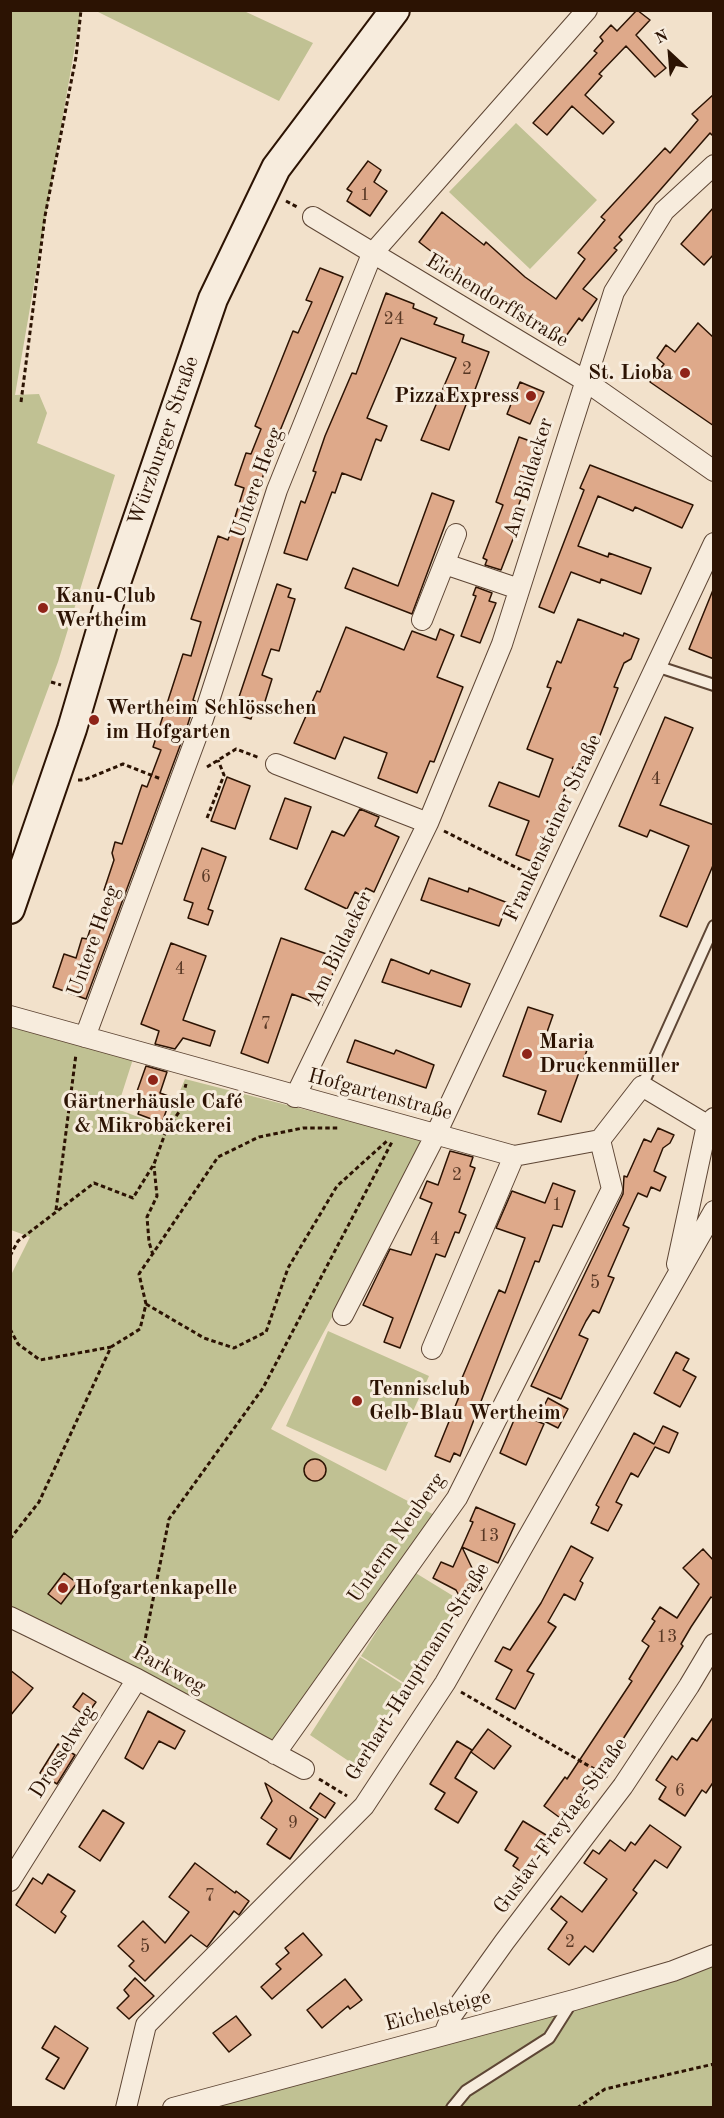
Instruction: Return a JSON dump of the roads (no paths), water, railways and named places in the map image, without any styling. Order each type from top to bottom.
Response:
[{"type":"main road","name":"Würzburger Straße","points":[[10,909],[55,780],[110,600],[213,299],[276,168],[395,10]]},
{"type":"street","name":"Untere Heeg","points":[[85,1037],[176,785],[203,719],[277,490],[372,254],[587,10]]},
{"type":"street","name":"Am Bildacker","points":[[295,1097],[434,826],[502,644],[584,380],[614,292],[664,211],[714,165]]},
{"type":"street","name":"Eichendorffstraße","points":[[313,216],[372,254],[584,380],[714,471]]},
{"type":"street","points":[[422,620],[456,534]]},
{"type":"street","name":"Frankensteiner Straße","points":[[343,1315],[435,1134],[714,543]]},
{"type":"street","points":[[445,564],[519,589]]},
{"type":"street","points":[[269,761],[434,826]]},
{"type":"street","name":"Hofgartenstraße","points":[[10,1016],[190,1068],[514,1156],[600,1140]]},
{"type":"street","points":[[600,1140],[642,1086],[710,1121]]},
{"type":"street","name":"Gerhart-Hauptmann-Straße","points":[[672,1284],[710,1121]]},
{"type":"street","name":"Unterm Neuberg","points":[[275,1754],[457,1498],[612,1189],[600,1140]]},
{"type":"street","points":[[432,1349],[514,1156]]},
{"type":"street","name":"Gerhart-Hauptmann-Straße","points":[[126,2108],[146,2025],[364,1806],[445,1683],[714,1211]]},
{"type":"street","name":"Parkweg","points":[[10,1617],[136,1679],[304,1769]]},
{"type":"street","name":"Gustav-Freytag-Straße","points":[[444,2034],[452,2015],[498,1950],[623,1786],[714,1644]]},
{"type":"street","name":"Drosselweg","points":[[10,1881],[136,1679]]},
{"type":"street","name":"Eichelsteige","points":[[173,2108],[574,2000],[673,1971],[714,1955]]},
{"type":"lane","points":[[656,666],[714,685]]},
{"type":"lane","points":[[642,1086],[714,926]]},
{"type":"lane","points":[[452,2108],[466,2091],[549,2038],[574,2000]]},
{"type":"place","name":"St. Lioba","points":[[685,373]]},
{"type":"place","name":"PizzaExpress","points":[[531,396]]},
{"type":"place","name":"Kanu-Club Wertheim","points":[[43,608]]},
{"type":"place","name":"Wertheim Schlösschen im Hofgarten","points":[[94,720]]},
{"type":"place","name":"Maria Druckenmüller","points":[[527,1054]]},
{"type":"place","name":"Gärtnerhäusle Café & Mikrobäckerei","points":[[153,1080]]},
{"type":"place","name":"Tennisclub Gelb-Blau Wertheim","points":[[357,1401]]},
{"type":"place","name":"Hofgartenkapelle","points":[[63,1588]]}]
